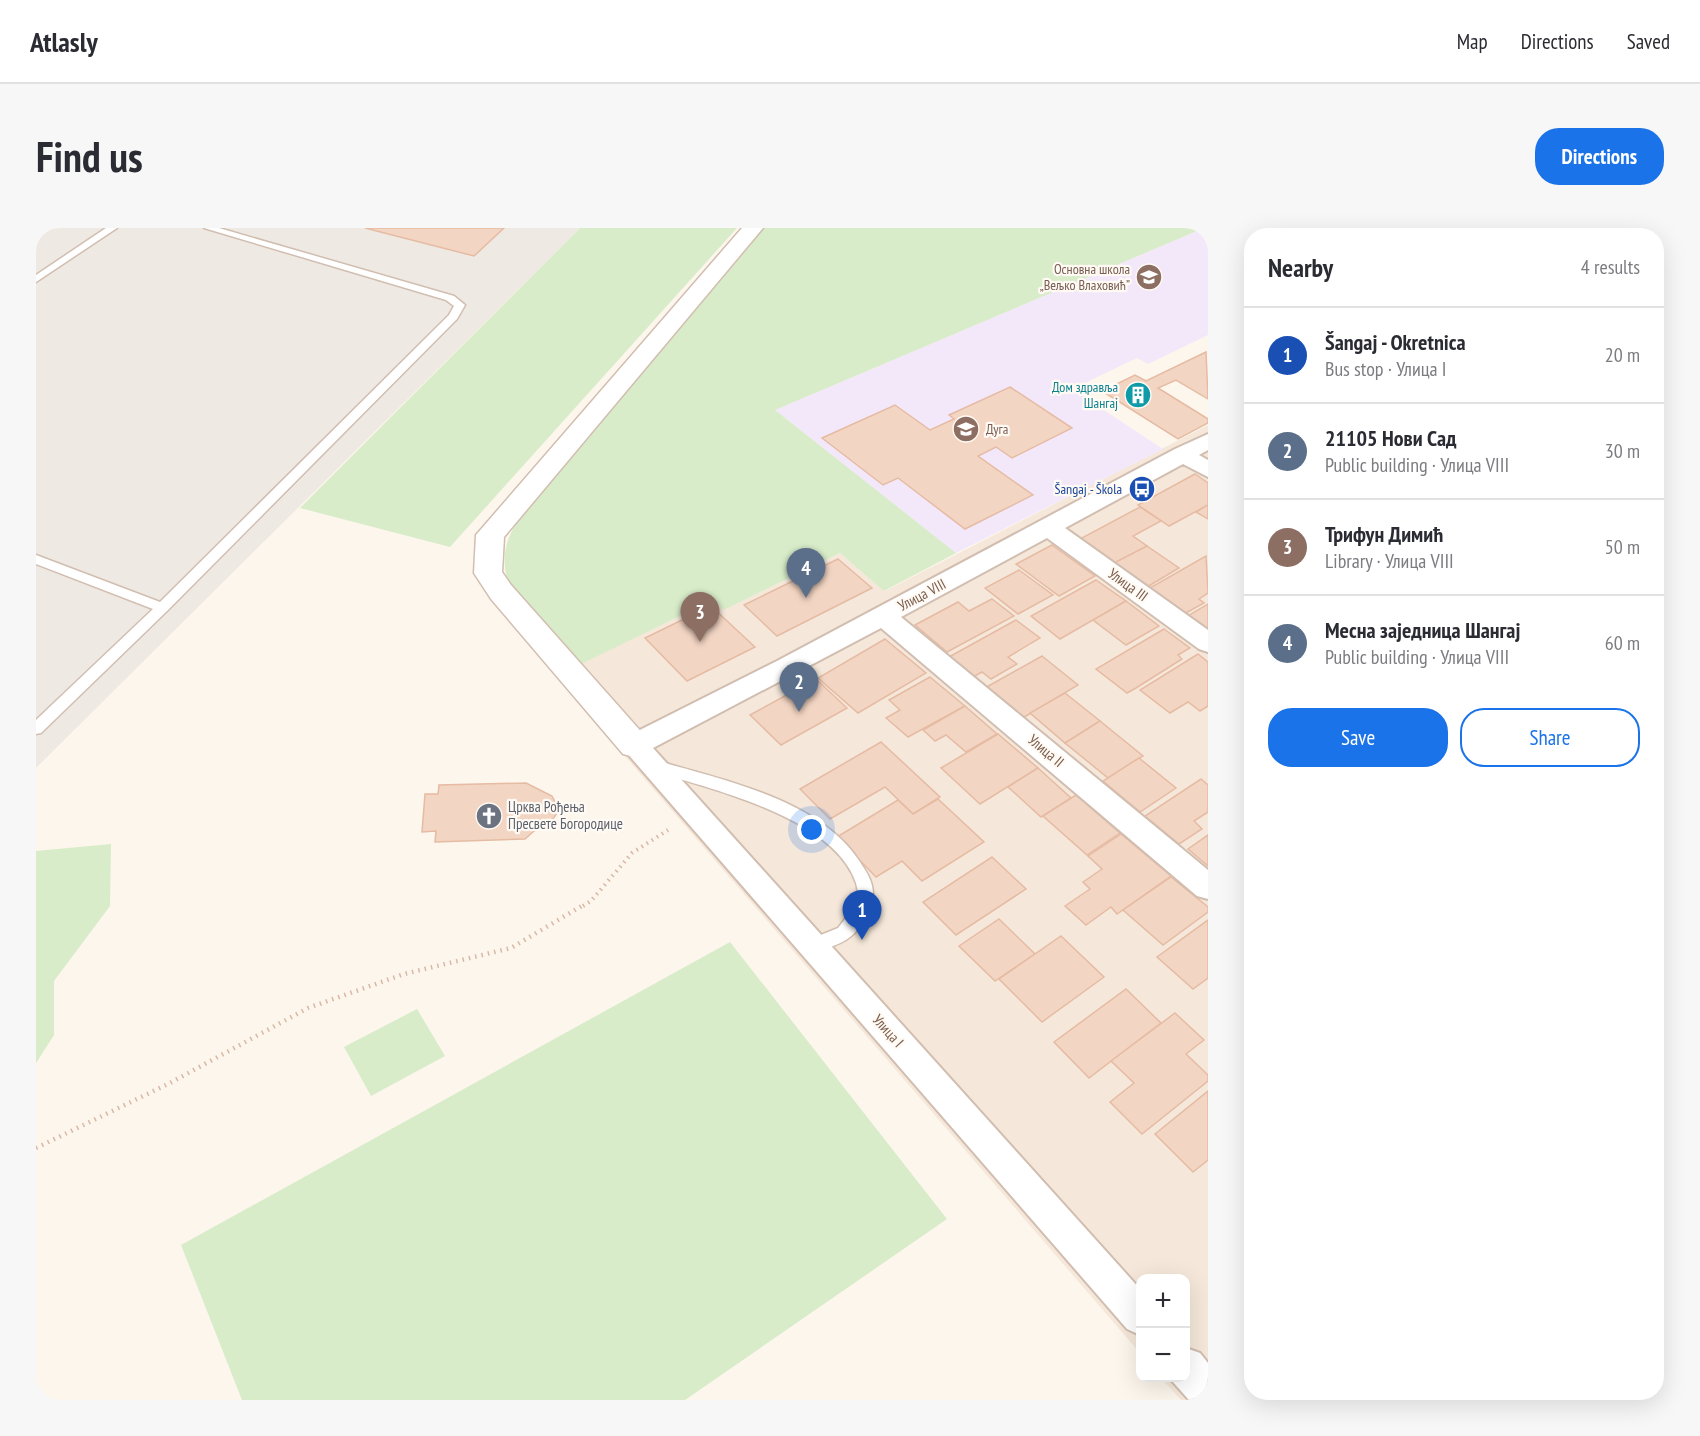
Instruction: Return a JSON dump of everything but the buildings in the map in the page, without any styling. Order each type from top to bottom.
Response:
[{"type":"street","points":[[643,755],[501,592],[488,573],[490,535],[753,228]]},
{"type":"street","name":"Улица VIII","points":[[643,755],[883,616],[1208,441]]},
{"type":"street","points":[[1183,454],[1208,470]]},
{"type":"street","name":"Улица III","points":[[1048,527],[1208,643]]},
{"type":"street","name":"Улица II","points":[[883,616],[1208,887]]},
{"type":"street","name":"Улица I","points":[[643,755],[1136,1311]]},
{"type":"street","points":[[1190,1372],[1208,1392]]},
{"type":"lane","points":[[36,279],[112,228]]},
{"type":"lane","points":[[36,729],[162,608],[453,317],[460,305],[450,298],[209,228]]},
{"type":"lane","points":[[36,559],[162,608]]},
{"type":"lane","points":[[643,755],[777,806],[812,824],[849,857],[864,882],[866,903],[844,933],[812,946]]},
{"type":"path","points":[[36,1148],[168,1084],[308,1008],[404,974],[512,948],[591,901],[632,853],[694,813]]},
{"type":"shaded area","points":[[36,228],[580,228],[36,768]]},
{"type":"shaded area","name":"Дуга","points":[[1208,228],[1208,335],[1148,364],[1137,358],[1072,389],[1163,449],[956,553],[775,410]]},
{"type":"shaded area","points":[[1208,425],[1208,1400],[1181,1400],[1165,1382],[1190,1382],[1190,1274],[1136,1274],[1136,1348],[555,675],[714,600],[724,610],[840,553],[885,591]]},
{"type":"green space","points":[[580,228],[737,228],[450,547],[300,508]]},
{"type":"green space","points":[[764,228],[1204,228],[775,410],[956,553],[884,591],[840,553],[724,610],[713,600],[581,664],[508,583],[505,557],[511,533],[520,518]]},
{"type":"green space","points":[[111,844],[110,906],[54,981],[54,1035],[36,1063],[36,851]]},
{"type":"green space","points":[[730,942],[947,1219],[685,1400],[242,1400],[181,1245]]},
{"type":"green space","points":[[417,1009],[445,1056],[371,1096],[344,1047]]},
{"type":"place","name":"Основна школа „Вељко Влаховић”","points":[[1149,277]]},
{"type":"place","name":"Дом здравља Шангај","points":[[1138,395]]},
{"type":"place","name":"Дуга","points":[[966,429]]},
{"type":"place","name":"Šangaj - Škola","points":[[1142,489]]},
{"type":"place","name":"Месна заједница Шангај","points":[[806,598]]},
{"type":"place","name":"Трифун Димић","points":[[700,642]]},
{"type":"place","name":"21105 Нови Сад","points":[[799,712]]},
{"type":"place","name":"Црква Рођења Пресвете Богородице","points":[[489,816]]},
{"type":"place","name":"Šangaj - Okretnica","points":[[862,940]]}]
